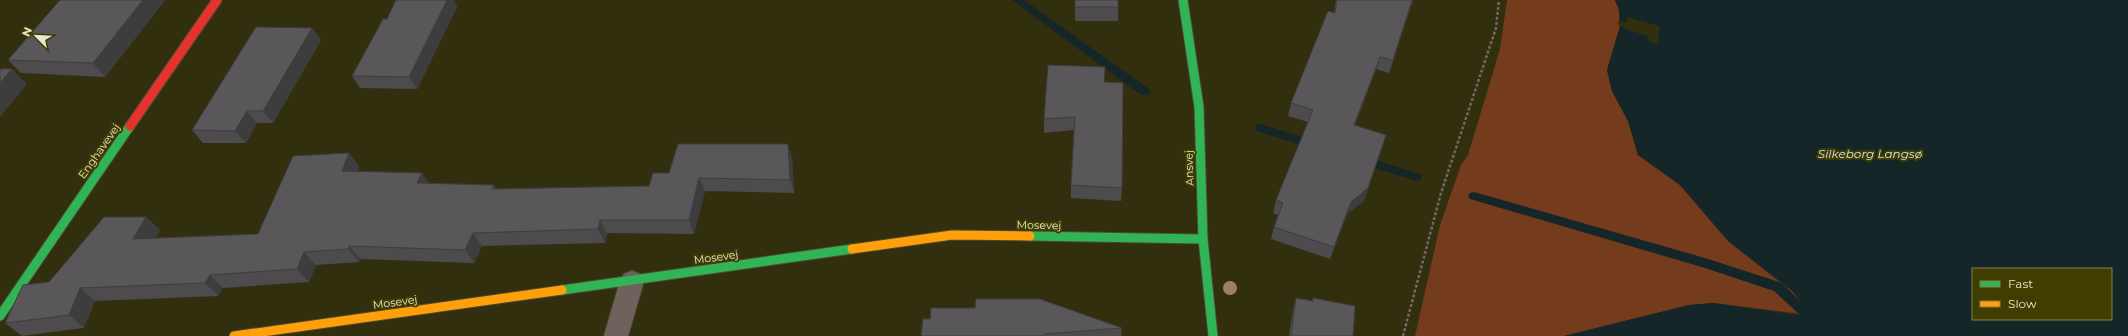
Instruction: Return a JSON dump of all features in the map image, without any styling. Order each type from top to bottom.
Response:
[{"type":"street","name":"Enghavevej","points":[[0,316],[218,0]]},
{"type":"street","name":"Ansvej","points":[[1183,0],[1199,107],[1203,239],[1214,336]]},
{"type":"street","name":"Mosevej","points":[[234,336],[952,235],[1203,239]]},
{"type":"street","points":[[616,336],[632,281]]},
{"type":"path","points":[[1403,336],[1441,193],[1496,28],[1499,0]]},
{"type":"shaded area","points":[[1507,0],[1615,0],[1619,10],[1620,26],[1607,70],[1612,91],[1628,121],[1638,155],[1680,185],[1728,241],[1792,291],[1801,302],[1803,310],[1802,314],[1713,303],[1689,305],[1564,336],[1415,336],[1440,225],[1461,165],[1468,155],[1500,49]]},
{"type":"water","name":"Silkeborg Langsø","points":[[1615,0],[2128,0],[2128,336],[1564,336],[1689,305],[1713,303],[1798,315],[1802,314],[1803,310],[1801,302],[1792,291],[1728,241],[1680,185],[1638,155],[1628,121],[1612,91],[1607,70],[1620,26],[1619,10]]},
{"type":"pier","points":[[1627,17],[1660,26],[1657,44],[1648,41],[1648,36],[1625,29],[1625,27],[1618,25],[1618,21],[1626,23]]},
{"type":"building","points":[[60,0],[143,0],[93,63],[8,60]]},
{"type":"building","points":[[396,0],[447,0],[409,77],[352,76],[383,19],[387,19]]},
{"type":"building","points":[[1075,0],[1118,0],[1118,7],[1075,7]]},
{"type":"building","points":[[1337,0],[1412,0],[1393,60],[1380,57],[1354,125],[1386,135],[1368,188],[1351,202],[1334,247],[1274,227],[1283,203],[1276,200],[1313,110],[1291,103],[1328,11],[1335,13]]},
{"type":"building","points":[[256,27],[312,28],[263,111],[247,111],[235,131],[192,130]]},
{"type":"building","points":[[1048,65],[1105,67],[1104,82],[1123,83],[1122,188],[1071,185],[1075,117],[1044,119]]},
{"type":"building","points":[[0,69],[12,69],[0,83]]},
{"type":"building","points":[[678,144],[788,144],[790,180],[699,178],[689,220],[600,220],[598,229],[473,233],[465,250],[349,246],[348,249],[304,252],[297,269],[210,275],[205,283],[80,288],[69,315],[5,323],[23,285],[49,282],[104,217],[146,217],[133,239],[258,234],[293,156],[349,153],[342,171],[422,173],[417,183],[494,185],[492,189],[649,186],[653,173],[669,173]]},
{"type":"building","points":[[1296,298],[1313,301],[1313,298],[1355,306],[1353,336],[1291,336]]},
{"type":"building","points":[[976,299],[1040,299],[1122,328],[1045,334],[1045,336],[921,336],[923,319],[930,319],[931,308],[975,308]]},
{"type":"waterway","points":[[1017,0],[1145,92]]},
{"type":"waterway","points":[[1260,128],[1315,145]]},
{"type":"waterway","points":[[1362,160],[1416,177]]},
{"type":"waterway","points":[[1474,196],[1705,263],[1778,287],[1803,310]]},
{"type":"traffic: fast","points":[[1183,0],[1199,107],[1203,239],[1213,336]]},
{"type":"traffic: fast","points":[[0,316],[130,126]]},
{"type":"traffic: fast","points":[[1030,236],[1203,239]]},
{"type":"traffic: fast","points":[[562,290],[852,249]]},
{"type":"traffic: slow","points":[[852,249],[952,235],[1030,236]]},
{"type":"traffic: slow","points":[[234,336],[562,290]]},
{"type":"traffic: jam","points":[[130,126],[217,0]]}]
